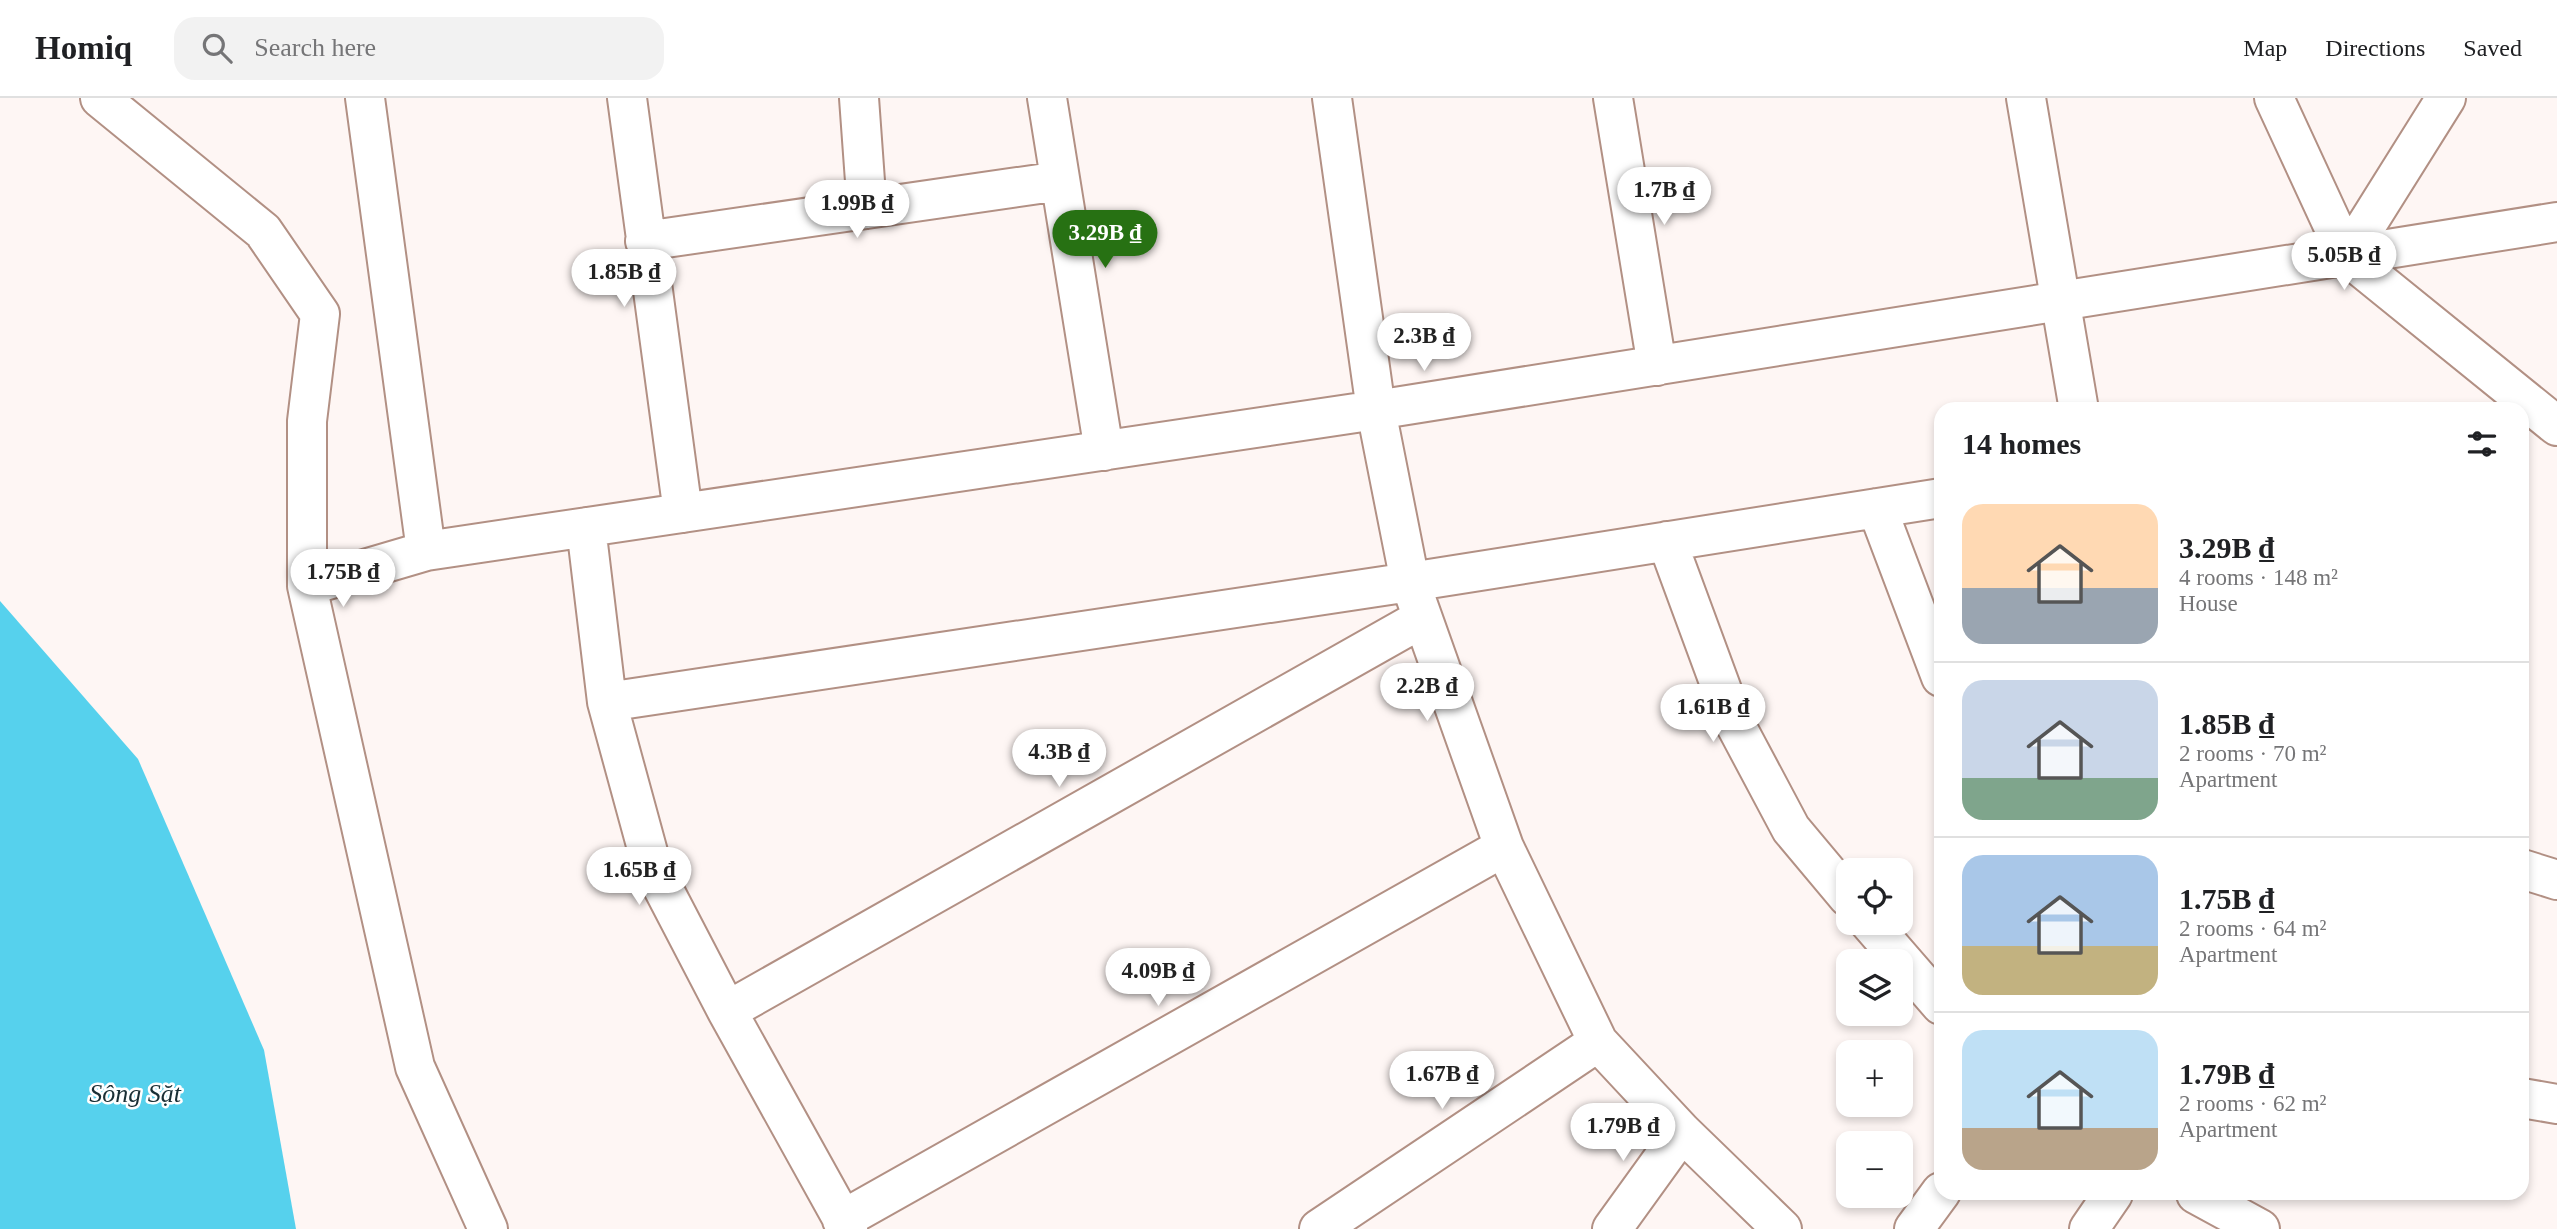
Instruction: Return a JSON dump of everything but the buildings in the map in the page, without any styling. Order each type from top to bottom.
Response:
[{"type":"street","points":[[100,98],[263,231],[320,314],[307,421],[307,586],[415,1067],[488,1229]]},
{"type":"street","points":[[365,98],[426,551]]},
{"type":"street","points":[[627,98],[683,513]]},
{"type":"street","points":[[859,98],[867,209]]},
{"type":"street","points":[[1047,98],[1104,451]]},
{"type":"street","points":[[1332,98],[1377,411],[1410,582],[1504,847],[1598,1042],[1682,1132],[1782,1229]]},
{"type":"street","points":[[1613,98],[1657,366]]},
{"type":"street","points":[[2026,98],[2078,402]]},
{"type":"street","points":[[2274,98],[2347,256],[2527,402]]},
{"type":"street","points":[[2347,256],[2446,98]]},
{"type":"street","points":[[645,240],[1060,181]]},
{"type":"street","points":[[307,586],[426,551],[1377,411],[2557,222]]},
{"type":"street","points":[[2529,403],[2557,426]]},
{"type":"street","points":[[607,702],[1410,582],[1934,499]]},
{"type":"street","points":[[1877,508],[1934,659]]},
{"type":"street","points":[[586,527],[607,702],[652,867],[727,1011],[845,1225],[1504,847]]},
{"type":"street","points":[[1667,541],[1733,720],[1791,829],[1836,883]]},
{"type":"street","points":[[727,1011],[1421,619]]},
{"type":"street","points":[[2529,871],[2557,880]]},
{"type":"street","points":[[1880,935],[1934,997]]},
{"type":"street","points":[[1319,1229],[1598,1042]]},
{"type":"street","points":[[2529,1099],[2557,1104]]},
{"type":"street","points":[[1612,1229],[1682,1132]]},
{"type":"street","points":[[1914,1229],[1935,1200]]},
{"type":"street","points":[[2089,1229],[2109,1200]]},
{"type":"street","points":[[2207,1200],[2260,1229]]},
{"type":"water","name":"Sông Sặt","points":[[0,601],[138,759],[264,1050],[296,1229],[0,1229]]}]
